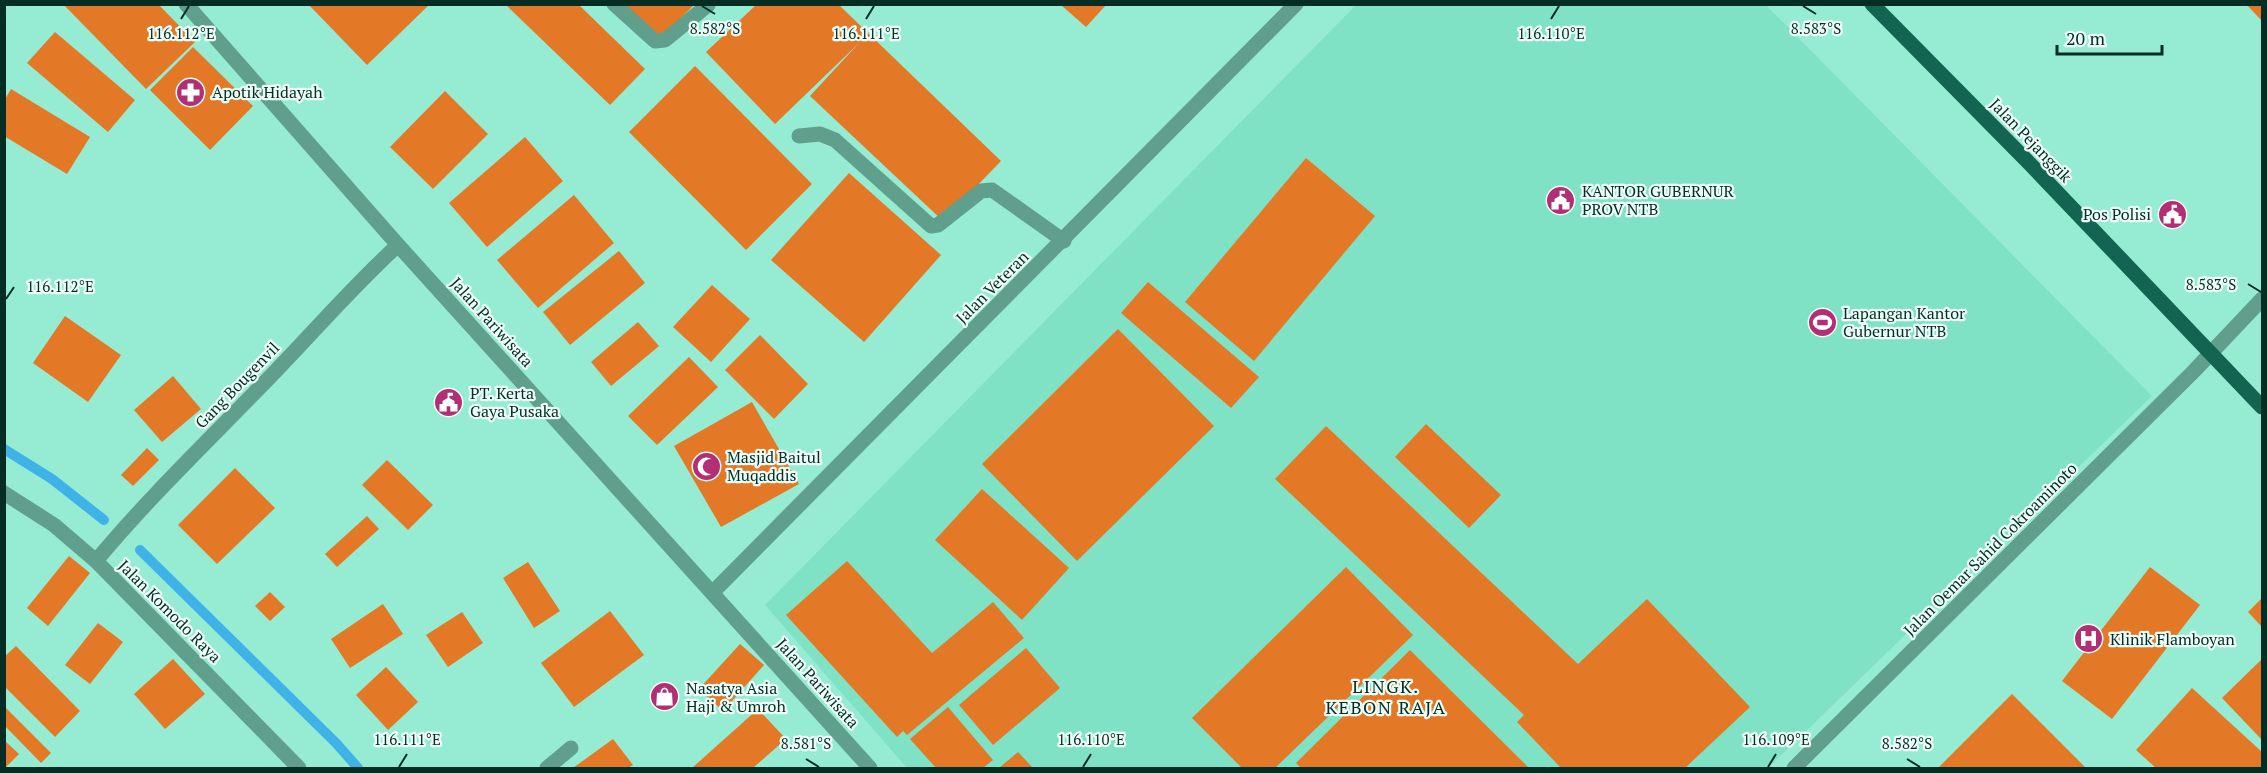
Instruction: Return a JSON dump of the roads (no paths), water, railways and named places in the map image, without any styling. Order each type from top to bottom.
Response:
[{"type":"main road","name":"Jalan Pejanggik","points":[[1872,4],[2031,165],[2262,407]]},
{"type":"street","name":"Jalan Pariwisata","points":[[186,4],[398,245],[870,768]]},
{"type":"street","points":[[614,4],[655,41],[665,40],[708,5]]},
{"type":"street","name":"Jalan Veteran","points":[[713,592],[1064,241],[1296,4]]},
{"type":"street","points":[[800,136],[820,134],[835,140],[931,226],[938,225],[981,191],[992,190],[1064,241]]},
{"type":"street","name":"Gang Bougenvil","points":[[100,557],[125,526],[288,358],[350,290],[398,245]]},
{"type":"street","name":"Jalan Oemar Sahid Cokroaminoto","points":[[1794,768],[2210,355],[2262,299]]},
{"type":"street","name":"Jalan Komodo Raya","points":[[4,493],[100,557],[292,766]]},
{"type":"street","points":[[547,768],[571,748]]},
{"type":"waterway","points":[[4,449],[52,479],[104,520]]},
{"type":"waterway","points":[[140,550],[336,743],[358,768]]},
{"type":"place","name":"Apotik Hidayah","points":[[191,92]]},
{"type":"place","name":"KANTOR GUBERNUR PROV NTB","points":[[1561,200]]},
{"type":"place","name":"Pos Polisi","points":[[2172,214]]},
{"type":"place","name":"Lapangan Kantor Gubernur NTB","points":[[1822,322]]},
{"type":"place","name":"PT. Kerta Gaya Pusaka","points":[[449,402]]},
{"type":"place","name":"Masjid Baitul Muqaddis","points":[[706,466]]},
{"type":"place","name":"Klinik Flamboyan","points":[[2089,639]]},
{"type":"place","name":"Nasatya Asia Haji & Umroh","points":[[665,697]]},
{"type":"district","name":"LINGK. KEBON RAJA","points":[[1386,697]]}]
